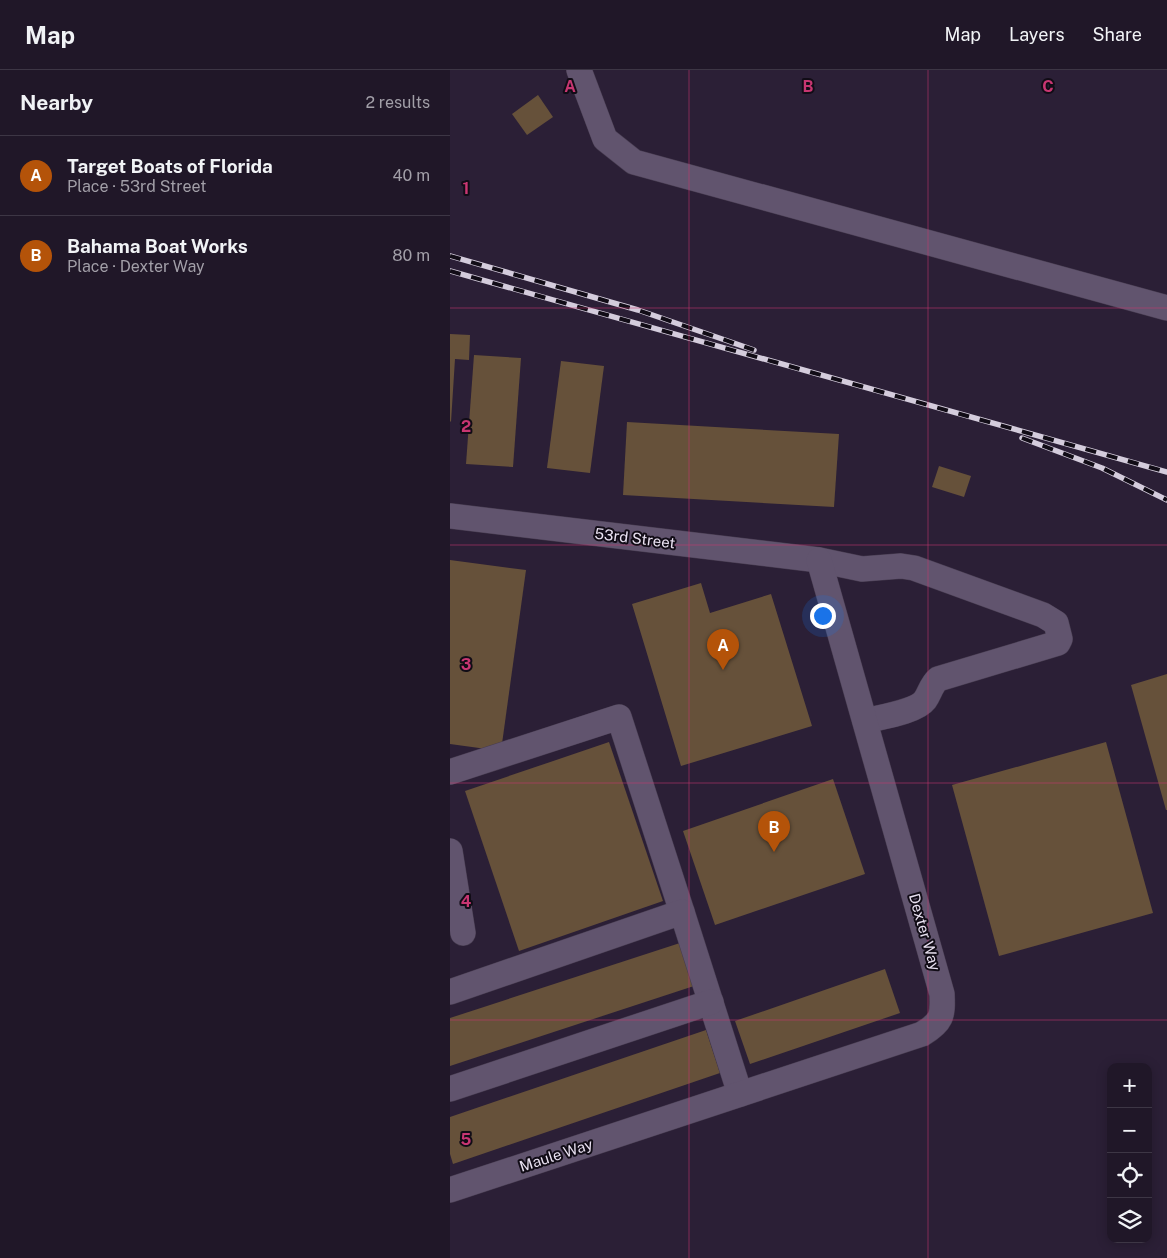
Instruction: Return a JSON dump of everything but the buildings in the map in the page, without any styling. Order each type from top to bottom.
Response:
[{"type":"street","points":[[579,70],[604,139],[634,162],[1167,308]]},
{"type":"street","name":"53rd Street","points":[[450,516],[819,560],[862,569],[900,566],[914,568],[1043,615],[1056,623],[1060,639],[1058,643],[938,679],[930,688],[925,700],[919,704],[910,709],[865,721]]},
{"type":"street","name":"Dexter Way","points":[[663,1120],[922,1034],[935,1026],[943,1013],[942,994],[819,560]]},
{"type":"street","points":[[450,772],[619,717],[740,1094]]},
{"type":"street","points":[[450,851],[454,907],[463,933]]},
{"type":"street","points":[[450,992],[682,912]]},
{"type":"street","points":[[450,1089],[711,1002]]},
{"type":"street","name":"Maule Way","points":[[450,1190],[663,1120]]},
{"type":"railway","points":[[450,256],[638,310],[754,350]]},
{"type":"railway","points":[[450,271],[1167,472]]},
{"type":"railway","points":[[1022,438],[1102,468],[1167,500]]},
{"type":"place","name":"Target Boats of Florida","points":[[723,670]]},
{"type":"place","name":"Bahama Boat Works","points":[[774,852]]}]
